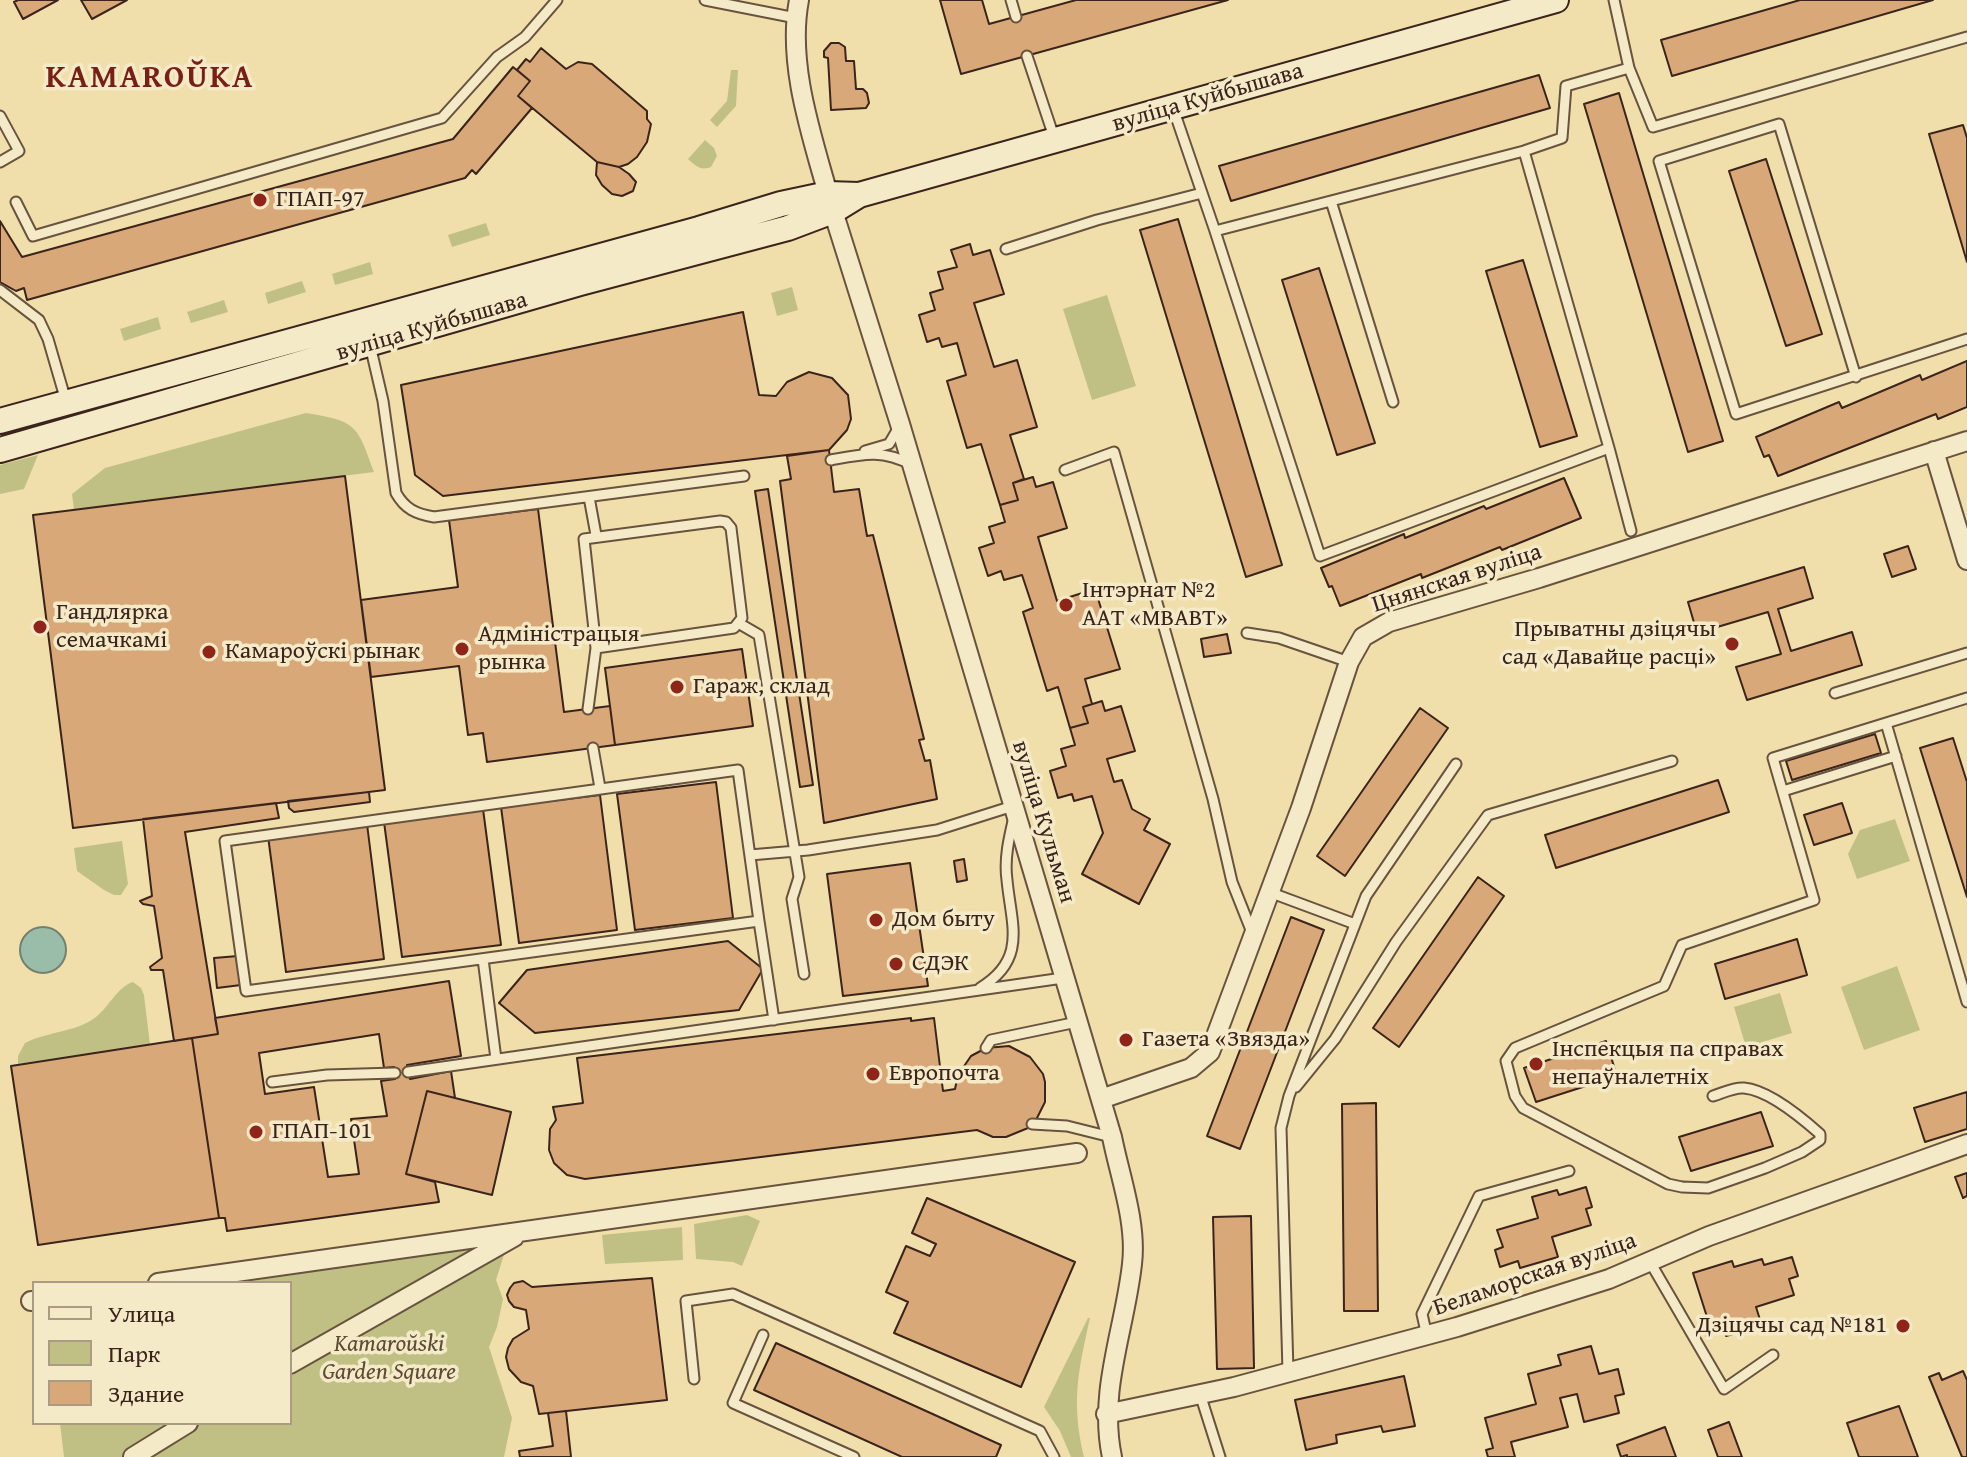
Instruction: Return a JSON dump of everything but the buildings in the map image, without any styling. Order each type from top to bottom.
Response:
[{"type":"main road","name":"вуліца Куйбышава","points":[[0,421],[781,204],[831,202],[859,195],[1556,0]]},
{"type":"main road","name":"вуліца Куйбышава","points":[[0,450],[580,283],[788,228],[831,202]]},
{"type":"street","name":"вуліца Кульман","points":[[797,9],[795,36],[804,95],[831,202],[913,466],[1112,1137],[1133,1243],[1106,1414],[1112,1457]]},
{"type":"street","name":"Цнянская вуліца","points":[[1101,1099],[1191,1068],[1210,1052],[1301,808],[1349,662],[1363,637],[1389,622],[1539,578],[1967,441]]},
{"type":"street","points":[[1934,451],[1967,560]]},
{"type":"street","name":"Беламорская вуліца","points":[[1106,1414],[1200,1394],[1457,1327],[1609,1279],[1709,1236],[1967,1144]]},
{"type":"street","points":[[172,1281],[1077,1153]]},
{"type":"street","points":[[292,1363],[523,1232]]},
{"type":"street","points":[[133,1457],[185,1425]]},
{"type":"lane","points":[[16,202],[33,236],[442,118],[497,57],[525,37],[557,0]]},
{"type":"lane","points":[[705,0],[797,9]]},
{"type":"lane","points":[[1011,0],[1016,17]]},
{"type":"lane","points":[[1614,0],[1629,68],[1653,127],[1967,37]]},
{"type":"lane","points":[[1027,56],[1056,140]]},
{"type":"lane","points":[[1215,231],[1524,151],[1562,138],[1566,86],[1629,68]]},
{"type":"lane","points":[[1173,108],[1320,556],[1609,448]]},
{"type":"lane","points":[[0,116],[19,151],[0,162]]},
{"type":"lane","points":[[1856,377],[1779,124],[1659,161],[1736,414],[1856,377],[1967,339]]},
{"type":"lane","points":[[1524,151],[1631,531]]},
{"type":"lane","points":[[1006,249],[1097,220],[1202,193]]},
{"type":"lane","points":[[1331,201],[1393,402]]},
{"type":"lane","points":[[0,290],[39,320],[48,339],[67,404]]},
{"type":"lane","points":[[370,345],[383,401],[396,493],[401,503],[409,509],[434,517],[744,476]]},
{"type":"lane","points":[[900,424],[889,444],[830,459],[872,453],[895,456],[913,466]]},
{"type":"lane","points":[[1065,470],[1114,452],[1213,799],[1232,882],[1253,935]]},
{"type":"lane","points":[[589,497],[596,535]]},
{"type":"lane","points":[[588,709],[596,648],[583,544],[588,537],[726,522],[731,528],[742,618],[740,624],[734,628],[596,648]]},
{"type":"lane","points":[[740,624],[759,635],[799,877],[792,899],[804,974]]},
{"type":"lane","points":[[1247,633],[1279,638],[1349,662]]},
{"type":"lane","points":[[1835,693],[1967,653]]},
{"type":"lane","points":[[1713,1096],[1741,1087],[1751,1089],[1795,1111],[1820,1134],[1820,1140],[1802,1152],[1765,1168],[1708,1188],[1668,1184],[1523,1108],[1515,1096],[1506,1061],[1515,1048],[1664,986],[1682,945],[1814,900],[1773,758],[1967,698]]},
{"type":"lane","points":[[1886,723],[1967,1002]]},
{"type":"lane","points":[[593,748],[600,788]]},
{"type":"lane","points":[[1783,791],[1896,756]]},
{"type":"lane","points":[[1289,1096],[1335,1039],[1396,942],[1488,815],[1672,761]]},
{"type":"lane","points":[[1288,1371],[1281,1128],[1289,1096],[1366,896],[1456,764]]},
{"type":"lane","points":[[759,921],[246,991],[225,841],[738,770],[774,1020]]},
{"type":"lane","points":[[750,855],[937,830],[1014,810],[1007,848],[1006,879],[1015,926],[1012,945],[1005,965],[993,980],[974,991]]},
{"type":"lane","points":[[1269,892],[1355,924]]},
{"type":"lane","points":[[483,959],[496,1059]]},
{"type":"lane","points":[[408,1072],[1063,978]]},
{"type":"lane","points":[[986,1048],[991,1040],[1077,1022]]},
{"type":"lane","points":[[272,1082],[327,1075],[395,1073]]},
{"type":"lane","points":[[1032,1124],[1067,1126],[1112,1137]]},
{"type":"lane","points":[[1427,1336],[1422,1314],[1479,1196],[1569,1171]]},
{"type":"lane","points":[[1650,1262],[1724,1389],[1773,1355]]},
{"type":"lane","points":[[694,1379],[686,1301],[733,1294],[1040,1431],[1054,1457]]},
{"type":"lane","points":[[763,1335],[733,1403],[854,1457]]},
{"type":"lane","points":[[1200,1394],[1220,1457]]},
{"type":"green space","points":[[731,70],[738,70],[736,106],[717,127],[710,120],[727,101]]},
{"type":"green space","points":[[705,140],[717,156],[711,167],[701,168],[688,159]]},
{"type":"green space","points":[[486,223],[490,235],[452,247],[448,235]]},
{"type":"green space","points":[[370,262],[373,274],[335,285],[332,274]]},
{"type":"green space","points":[[302,281],[306,292],[268,304],[265,293]]},
{"type":"green space","points":[[792,287],[798,310],[777,316],[771,293]]},
{"type":"green space","points":[[1107,295],[1136,386],[1092,400],[1063,309]]},
{"type":"green space","points":[[224,300],[228,312],[191,323],[187,312]]},
{"type":"green space","points":[[158,317],[161,329],[124,341],[120,329]]},
{"type":"green space","points":[[306,413],[336,419],[353,428],[374,472],[74,510],[72,494],[105,468]]},
{"type":"green space","points":[[38,455],[24,489],[0,494],[0,465]]},
{"type":"green space","points":[[1895,819],[1910,861],[1857,879],[1848,854],[1860,830]]},
{"type":"green space","points":[[122,841],[128,884],[121,895],[114,895],[77,871],[74,848]]},
{"type":"green space","points":[[1897,966],[1920,1030],[1864,1050],[1841,987]]},
{"type":"green space","points":[[133,982],[144,995],[150,1045],[18,1064],[18,1056],[25,1043],[88,1022],[101,1013],[122,988]]},
{"type":"green space","points":[[1780,993],[1792,1033],[1746,1047],[1734,1007]]},
{"type":"green space","points":[[747,1215],[760,1221],[742,1266],[733,1262],[696,1259],[694,1224]]},
{"type":"green space","points":[[682,1227],[683,1260],[605,1264],[602,1235]]},
{"type":"green space","name":"Kamaroŭski Garden Square","points":[[508,1242],[496,1280],[503,1299],[489,1347],[512,1418],[504,1457],[64,1457],[60,1425],[292,1425],[292,1281],[252,1281]]},
{"type":"green space","points":[[1088,1318],[1077,1403],[1084,1457],[1071,1457],[1060,1431],[1044,1407]]},
{"type":"shaded area","points":[[43,927],[60,933],[66,950],[60,967],[43,973],[26,967],[20,950],[26,933]]},
{"type":"place","name":"ГПАП-97","points":[[260,200]]},
{"type":"place","name":"Інтэрнат №2 ААТ «МВАВТ»","points":[[1066,605]]},
{"type":"place","name":"Гандлярка семачкамі","points":[[40,627]]},
{"type":"place","name":"Прыватны дзіцячы сад «Давайце расці»","points":[[1732,644]]},
{"type":"place","name":"Адміністрацыя рынка","points":[[462,649]]},
{"type":"place","name":"Камароўскі рынак","points":[[209,652]]},
{"type":"place","name":"Гараж, склад","points":[[677,687]]},
{"type":"place","name":"Дом быту","points":[[876,920]]},
{"type":"place","name":"СДЭК","points":[[896,964]]},
{"type":"place","name":"Газета «Звязда»","points":[[1126,1040]]},
{"type":"place","name":"Інспекцыя па справах непаўналетніх","points":[[1536,1064]]},
{"type":"place","name":"Европочта","points":[[873,1074]]},
{"type":"place","name":"ГПАП-101","points":[[256,1132]]},
{"type":"place","name":"Дзіцячы сад №181","points":[[1903,1326]]},
{"type":"district","name":"KAMAROŬKA","points":[[150,79]]}]
